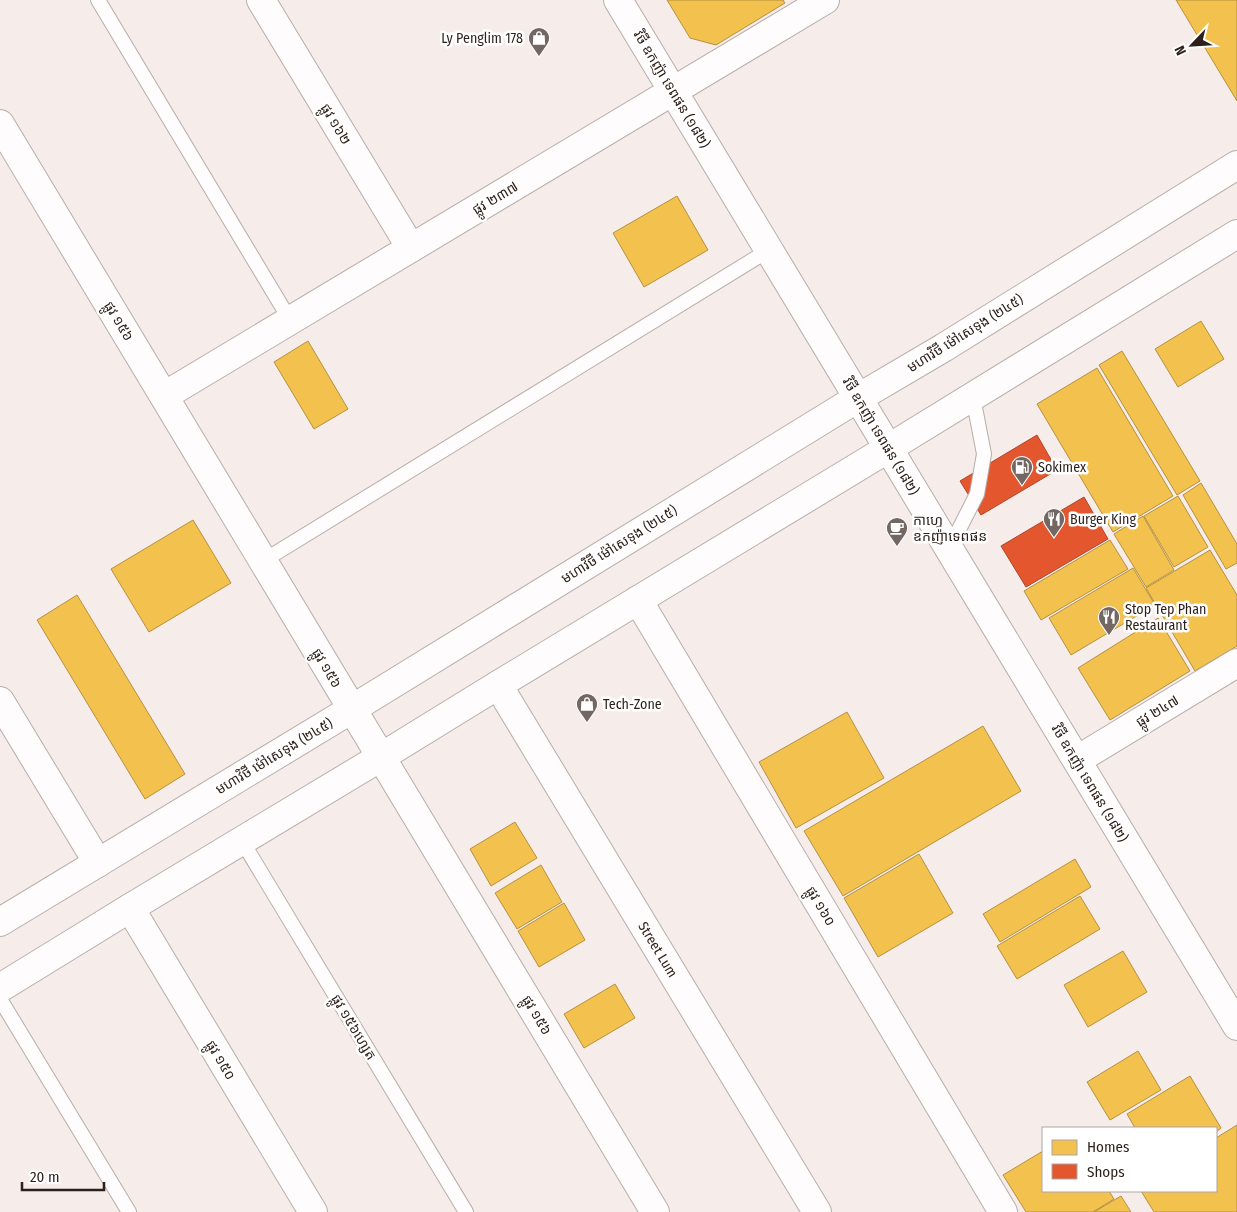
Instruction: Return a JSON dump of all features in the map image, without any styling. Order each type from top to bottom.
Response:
[{"type":"street","name":"ផ្លូវ ១៦២","points":[[261,0],[412,248]]},
{"type":"street","name":"វិថី ឧកញ៉ា ទេពផន (១៨២)","points":[[618,0],[1237,1026]]},
{"type":"street","name":"ផ្លូវ ២៣៧","points":[[164,396],[826,0]]},
{"type":"street","name":"ផ្លូវ ១៥៦","points":[[1,129],[264,561],[655,1212]]},
{"type":"street","name":"មហាវិថី ម៉ៅសេទុង (២៤៥)","points":[[0,922],[951,342],[1237,164]]},
{"type":"street","points":[[0,988],[382,758],[498,685],[973,397],[1237,234]]},
{"type":"street","name":"ផ្លូវ ១៦០","points":[[638,600],[1003,1212]]},
{"type":"street","name":"ផ្លូវ ២៤៧","points":[[1076,760],[1237,663]]},
{"type":"street","name":"Street Lum","points":[[498,685],[817,1212]]},
{"type":"street","points":[[0,701],[98,863]]},
{"type":"street","name":"ផ្លូវ ១៥០","points":[[130,908],[313,1212]]},
{"type":"lane","points":[[98,0],[290,320]]},
{"type":"lane","points":[[264,561],[769,250]]},
{"type":"lane","points":[[950,548],[977,494],[984,454],[973,397]]},
{"type":"lane","name":"ផ្លូវ ១៥៦ហ្សេត","points":[[242,841],[466,1212]]},
{"type":"lane","points":[[0,999],[128,1212]]},
{"type":"building: Homes","points":[[667,0],[783,0],[785,3],[716,45],[690,38]]},
{"type":"building: Homes","points":[[1176,0],[1237,0],[1237,101]]},
{"type":"building: Homes","points":[[677,196],[708,250],[644,287],[613,233]]},
{"type":"building: Homes","points":[[1201,321],[1224,359],[1178,387],[1155,349]]},
{"type":"building: Homes","points":[[308,341],[348,409],[314,429],[274,362]]},
{"type":"building: Homes","points":[[1122,351],[1200,481],[1177,495],[1099,365]]},
{"type":"building: Homes","points":[[1097,368],[1173,496],[1113,532],[1037,404]]},
{"type":"building: Homes","points":[[1201,483],[1237,544],[1237,563],[1226,569],[1183,495]]},
{"type":"building: Homes","points":[[1178,496],[1208,547],[1174,567],[1144,516]]},
{"type":"building: Homes","points":[[1143,516],[1174,570],[1146,587],[1114,534]]},
{"type":"building: Homes","points":[[193,520],[231,583],[149,632],[111,569]]},
{"type":"building: Homes","points":[[1110,540],[1128,569],[1041,620],[1024,591]]},
{"type":"building: Homes","points":[[1210,550],[1237,595],[1237,646],[1195,671],[1146,588]]},
{"type":"building: Homes","points":[[1133,568],[1155,605],[1071,655],[1049,618]]},
{"type":"building: Homes","points":[[77,595],[185,774],[145,799],[37,620]]},
{"type":"building: Homes","points":[[1158,618],[1190,671],[1110,720],[1078,668]]},
{"type":"building: Homes","points":[[847,712],[884,778],[796,828],[759,762]]},
{"type":"building: Homes","points":[[983,726],[1021,791],[843,896],[804,831]]},
{"type":"building: Homes","points":[[515,822],[537,858],[491,886],[470,849]]},
{"type":"building: Homes","points":[[919,854],[953,913],[878,957],[844,898]]},
{"type":"building: Homes","points":[[1075,859],[1091,887],[1000,942],[983,914]]},
{"type":"building: Homes","points":[[541,865],[562,902],[517,929],[495,893]]},
{"type":"building: Homes","points":[[1080,896],[1100,929],[1017,979],[997,946]]},
{"type":"building: Homes","points":[[564,903],[585,940],[539,967],[518,931]]},
{"type":"building: Homes","points":[[1123,951],[1147,992],[1088,1027],[1064,985]]},
{"type":"building: Homes","points":[[615,984],[635,1018],[584,1048],[564,1014]]},
{"type":"building: Homes","points":[[1138,1051],[1161,1090],[1110,1120],[1087,1082]]},
{"type":"building: Homes","points":[[1190,1076],[1221,1128],[1217,1131],[1217,1127],[1134,1127],[1127,1114]]},
{"type":"building: Homes","points":[[1237,1125],[1237,1212],[1154,1212],[1142,1192],[1217,1192],[1217,1137]]},
{"type":"building: Homes","points":[[1042,1152],[1042,1192],[1110,1192],[1114,1199],[1093,1212],[1026,1212],[1003,1175]]},
{"type":"building: Homes","points":[[1121,1196],[1131,1212],[1094,1212]]},
{"type":"building: Shops","points":[[1037,435],[1057,470],[981,515],[960,481]]},
{"type":"building: Shops","points":[[1084,497],[1108,539],[1026,587],[1001,546]]},
{"type":"place","name":"Ly Penglim 178","points":[[539,57]]},
{"type":"place","name":"Sokimex","points":[[1022,486]]},
{"type":"place","name":"Burger King","points":[[1054,538]]},
{"type":"place","name":"កាហ្វេ ឧកញ៉ាទេពផន","points":[[897,547]]},
{"type":"place","name":"Stop Tep Phan Restaurant","points":[[1109,636]]},
{"type":"place","name":"Tech-Zone","points":[[587,723]]}]
